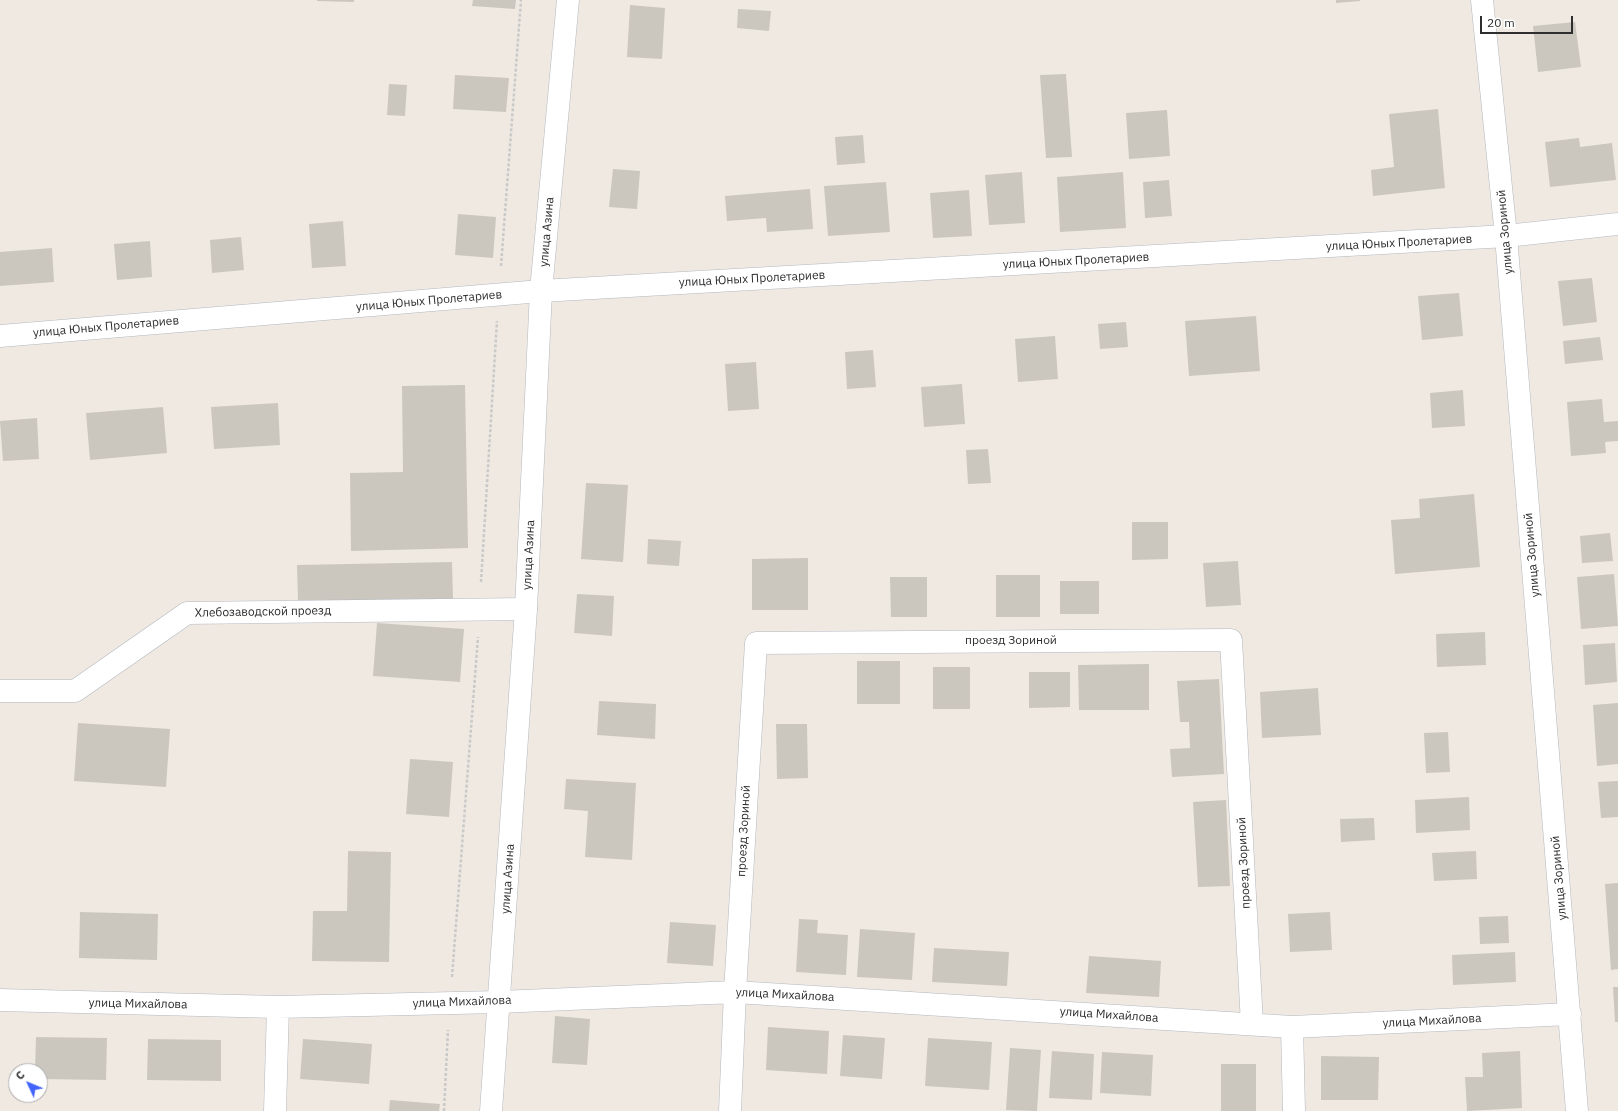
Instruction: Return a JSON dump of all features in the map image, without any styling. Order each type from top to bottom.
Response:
[{"type":"street","name":"улица Азина","points":[[491,1111],[526,609],[541,291],[568,0]]},
{"type":"street","name":"улица Зориной","points":[[1482,0],[1506,236],[1577,1111]]},
{"type":"street","name":"улица Юных Пролетариев","points":[[0,336],[541,291],[1506,236],[1618,224]]},
{"type":"street","name":"Хлебозаводской проезд","points":[[0,691],[75,691],[187,613],[526,609]]},
{"type":"street","name":"проезд Зориной","points":[[735,992],[756,642],[1231,640],[1252,1024]]},
{"type":"street","name":"улица Михайлова","points":[[0,1000],[278,1007],[499,1002],[735,992],[1292,1027],[1570,1014]]},
{"type":"street","points":[[730,1111],[735,992]]},
{"type":"street","points":[[275,1111],[278,1007]]},
{"type":"street","points":[[1292,1027],[1294,1111]]},
{"type":"path","points":[[444,1111],[450,1003],[480,610],[499,295],[521,0]]},
{"type":"building","points":[[354,0],[354,2],[317,1]]},
{"type":"building","points":[[473,0],[516,0],[515,9],[472,6]]},
{"type":"building","points":[[1336,0],[1360,0],[1360,1],[1336,3]]},
{"type":"building","points":[[630,5],[665,8],[662,59],[627,57]]},
{"type":"building","points":[[738,9],[771,11],[769,31],[737,28]]},
{"type":"building","points":[[1575,22],[1581,67],[1538,72],[1533,26]]},
{"type":"building","points":[[1066,74],[1072,157],[1046,158],[1040,75]]},
{"type":"building","points":[[455,75],[509,78],[506,112],[453,109]]},
{"type":"building","points":[[389,84],[407,85],[405,116],[387,115]]},
{"type":"building","points":[[1438,109],[1445,188],[1373,196],[1371,170],[1394,167],[1389,114]]},
{"type":"building","points":[[1167,110],[1170,156],[1129,159],[1126,113]]},
{"type":"building","points":[[863,135],[865,163],[837,165],[835,137]]},
{"type":"building","points":[[1579,138],[1580,147],[1612,143],[1616,180],[1550,187],[1545,142]]},
{"type":"building","points":[[613,169],[640,171],[637,209],[609,207]]},
{"type":"building","points":[[1022,172],[1025,223],[989,225],[985,175]]},
{"type":"building","points":[[1123,172],[1126,228],[1060,232],[1057,177]]},
{"type":"building","points":[[1169,180],[1172,216],[1145,218],[1143,182]]},
{"type":"building","points":[[886,182],[890,232],[828,236],[824,186]]},
{"type":"building","points":[[810,189],[813,229],[767,232],[766,218],[727,221],[725,196]]},
{"type":"building","points":[[969,190],[972,236],[933,238],[930,193]]},
{"type":"building","points":[[458,214],[496,217],[493,258],[455,255]]},
{"type":"building","points":[[343,221],[346,266],[312,268],[309,224]]},
{"type":"building","points":[[241,237],[244,270],[212,273],[210,240]]},
{"type":"building","points":[[150,241],[152,277],[117,280],[114,244]]},
{"type":"building","points":[[52,248],[54,282],[0,286],[0,252]]},
{"type":"building","points":[[1592,278],[1597,322],[1563,326],[1558,281]]},
{"type":"building","points":[[1459,293],[1463,336],[1422,340],[1418,296]]},
{"type":"building","points":[[1256,316],[1260,371],[1189,376],[1185,321]]},
{"type":"building","points":[[1126,322],[1128,347],[1100,349],[1098,324]]},
{"type":"building","points":[[1055,336],[1058,379],[1018,382],[1015,339]]},
{"type":"building","points":[[1600,337],[1603,360],[1565,364],[1563,341]]},
{"type":"building","points":[[873,350],[876,387],[847,389],[845,352]]},
{"type":"building","points":[[756,362],[759,409],[728,411],[725,364]]},
{"type":"building","points":[[962,384],[965,424],[924,427],[921,387]]},
{"type":"building","points":[[465,385],[468,548],[351,551],[350,473],[403,472],[402,386]]},
{"type":"building","points":[[1463,390],[1465,426],[1432,428],[1430,393]]},
{"type":"building","points":[[1602,399],[1604,422],[1618,421],[1618,441],[1605,442],[1606,453],[1571,456],[1567,402]]},
{"type":"building","points":[[278,403],[280,445],[214,449],[211,407]]},
{"type":"building","points":[[163,407],[167,453],[90,460],[86,413]]},
{"type":"building","points":[[37,418],[39,459],[3,461],[0,421]]},
{"type":"building","points":[[988,449],[991,483],[968,484],[966,450]]},
{"type":"building","points":[[586,483],[628,485],[623,562],[581,559]]},
{"type":"building","points":[[1474,494],[1480,567],[1395,574],[1391,520],[1420,518],[1419,499]]},
{"type":"building","points":[[1132,522],[1168,522],[1168,559],[1132,560]]},
{"type":"building","points":[[1610,533],[1613,561],[1582,563],[1580,536]]},
{"type":"building","points":[[648,539],[681,541],[679,566],[647,564]]},
{"type":"building","points":[[808,558],[808,610],[752,610],[752,559]]},
{"type":"building","points":[[1238,561],[1241,605],[1206,607],[1203,563]]},
{"type":"building","points":[[452,562],[453,599],[298,601],[297,565]]},
{"type":"building","points":[[1614,574],[1618,626],[1581,629],[1577,577]]},
{"type":"building","points":[[996,575],[1040,575],[1040,617],[996,617]]},
{"type":"building","points":[[890,577],[927,577],[927,617],[891,617]]},
{"type":"building","points":[[1060,581],[1099,581],[1099,614],[1060,614]]},
{"type":"building","points":[[577,594],[614,596],[612,636],[574,633]]},
{"type":"building","points":[[377,623],[464,629],[460,682],[373,676]]},
{"type":"building","points":[[1485,632],[1486,665],[1437,667],[1436,634]]},
{"type":"building","points":[[1615,643],[1617,682],[1585,685],[1583,645]]},
{"type":"building","points":[[857,661],[900,661],[900,704],[857,704]]},
{"type":"building","points":[[1149,664],[1149,710],[1079,710],[1078,665]]},
{"type":"building","points":[[933,667],[970,667],[970,709],[933,709]]},
{"type":"building","points":[[1029,672],[1070,672],[1070,707],[1029,708]]},
{"type":"building","points":[[1219,679],[1224,774],[1172,777],[1170,749],[1190,748],[1189,722],[1180,722],[1177,681]]},
{"type":"building","points":[[1318,688],[1321,735],[1262,738],[1260,692]]},
{"type":"building","points":[[599,701],[656,704],[655,739],[597,735]]},
{"type":"building","points":[[1618,703],[1618,764],[1597,766],[1593,705]]},
{"type":"building","points":[[78,723],[170,729],[166,787],[74,781]]},
{"type":"building","points":[[776,724],[807,724],[808,778],[777,779]]},
{"type":"building","points":[[1448,732],[1450,772],[1426,773],[1424,733]]},
{"type":"building","points":[[410,759],[453,762],[449,817],[406,814]]},
{"type":"building","points":[[566,779],[636,783],[632,860],[585,857],[588,811],[564,809]]},
{"type":"building","points":[[1618,781],[1618,817],[1601,818],[1598,782]]},
{"type":"building","points":[[1469,797],[1470,830],[1416,833],[1415,800]]},
{"type":"building","points":[[1226,800],[1230,886],[1198,887],[1193,802]]},
{"type":"building","points":[[1374,818],[1375,840],[1341,842],[1340,819]]},
{"type":"building","points":[[348,851],[391,852],[389,962],[312,961],[313,911],[347,911]]},
{"type":"building","points":[[1476,851],[1477,879],[1434,881],[1432,853]]},
{"type":"building","points":[[1618,883],[1618,969],[1611,970],[1605,884]]},
{"type":"building","points":[[80,912],[158,914],[157,960],[79,958]]},
{"type":"building","points":[[1330,912],[1332,950],[1290,952],[1288,914]]},
{"type":"building","points":[[1508,916],[1509,943],[1480,944],[1479,917]]},
{"type":"building","points":[[799,919],[818,920],[817,933],[848,935],[846,975],[796,972]]},
{"type":"building","points":[[670,922],[716,925],[713,966],[667,963]]},
{"type":"building","points":[[860,929],[915,933],[912,980],[857,977]]},
{"type":"building","points":[[934,948],[1009,952],[1007,986],[932,982]]},
{"type":"building","points":[[1515,952],[1516,982],[1453,985],[1452,955]]},
{"type":"building","points":[[1089,956],[1161,961],[1159,997],[1086,993]]},
{"type":"building","points":[[1613,987],[1618,987],[1618,1022],[1615,1022]]},
{"type":"building","points":[[555,1016],[590,1019],[587,1065],[552,1063]]},
{"type":"building","points":[[768,1027],[829,1031],[827,1074],[766,1070]]},
{"type":"building","points":[[843,1035],[885,1038],[882,1079],[840,1076]]},
{"type":"building","points":[[36,1037],[107,1038],[106,1080],[48,1079],[48,1063],[35,1063]]},
{"type":"building","points":[[928,1038],[992,1042],[989,1090],[925,1086]]},
{"type":"building","points":[[148,1039],[221,1040],[221,1081],[147,1080]]},
{"type":"building","points":[[303,1039],[372,1044],[369,1084],[300,1079]]},
{"type":"building","points":[[1010,1048],[1041,1050],[1037,1111],[1006,1110]]},
{"type":"building","points":[[1052,1051],[1094,1054],[1092,1100],[1049,1098]]},
{"type":"building","points":[[1520,1051],[1522,1108],[1467,1111],[1465,1077],[1483,1077],[1482,1053]]},
{"type":"building","points":[[1102,1052],[1153,1055],[1151,1096],[1100,1093]]},
{"type":"building","points":[[1321,1056],[1379,1057],[1378,1100],[1321,1100]]},
{"type":"building","points":[[1221,1064],[1256,1064],[1256,1111],[1221,1111]]},
{"type":"building","points":[[390,1100],[440,1104],[439,1111],[389,1111]]}]
